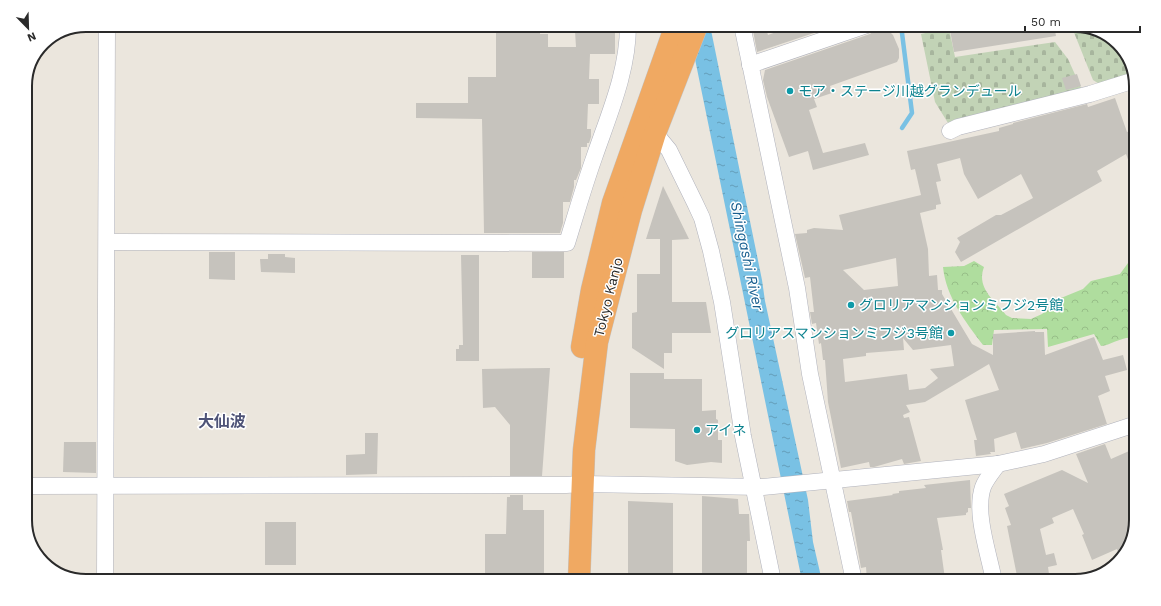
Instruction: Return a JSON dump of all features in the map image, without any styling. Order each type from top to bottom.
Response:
[{"type":"highway","name":"Tokyo Kanjo","points":[[578,574],[574,484],[576,389],[592,290],[613,203],[673,32]]},
{"type":"highway","name":"Tokyo Kanjo","points":[[565,574],[574,484],[584,450],[597,342],[631,210],[655,133],[694,32]]},
{"type":"street","points":[[105,574],[107,32]]},
{"type":"street","points":[[107,242],[567,243],[593,160],[621,80],[628,42],[628,32]]},
{"type":"street","points":[[743,32],[797,288],[810,374],[830,481],[852,574]]},
{"type":"street","points":[[750,65],[847,32]]},
{"type":"street","points":[[950,131],[958,127],[1090,94],[1129,82]]},
{"type":"street","points":[[655,133],[669,150],[695,203],[702,218],[711,251],[758,487],[772,574]]},
{"type":"street","points":[[32,486],[574,484],[758,487],[830,481],[950,467],[998,464],[1044,454],[1129,426]]},
{"type":"street","points":[[993,574],[981,517],[980,499],[984,486],[998,464]]},
{"type":"green space","points":[[930,32],[950,32],[955,57],[1055,42],[1068,59],[1082,90],[948,123],[935,102],[921,34]]},
{"type":"green space","points":[[1074,32],[1092,35],[1111,45],[1120,56],[1128,76],[1101,85],[1093,80]]},
{"type":"green space","points":[[974,261],[984,267],[982,281],[984,287],[1006,315],[1012,318],[1031,319],[1042,314],[1061,298],[1083,289],[1091,281],[1120,274],[1129,263],[1129,338],[1101,346],[1094,334],[1048,347],[1047,329],[994,330],[992,345],[983,345],[957,308],[952,299],[945,278],[943,267],[964,266]]},
{"type":"water","name":"Shingashi River","points":[[689,32],[711,32],[765,301],[808,500],[813,542],[820,574],[801,574]]},
{"type":"building","points":[[496,32],[540,32],[540,34],[548,34],[548,47],[576,47],[575,32],[615,32],[615,54],[590,54],[589,79],[599,79],[599,104],[588,104],[587,129],[591,129],[591,137],[589,143],[587,143],[587,147],[581,147],[581,168],[576,180],[574,180],[574,187],[570,202],[563,202],[563,223],[560,233],[484,233],[482,119],[416,118],[416,103],[468,103],[468,77],[496,77]]},
{"type":"building","points":[[753,32],[767,32],[768,35],[776,32],[817,32],[757,52]]},
{"type":"building","name":"モア・ステージ川越グランデュール","points":[[873,32],[890,32],[893,35],[899,49],[899,58],[897,62],[830,86],[832,93],[814,99],[817,107],[809,110],[823,153],[865,143],[869,155],[813,170],[808,151],[789,157],[767,97],[763,80],[765,70]]},
{"type":"building","points":[[950,32],[1055,32],[1056,36],[954,52]]},
{"type":"building","points":[[1077,74],[1081,86],[1066,90],[1062,78]]},
{"type":"building","points":[[1115,98],[1127,132],[1129,131],[1129,162],[1126,154],[1097,171],[1102,181],[961,262],[955,252],[960,242],[957,238],[996,215],[1001,215],[1033,198],[1021,174],[978,199],[964,174],[960,158],[937,164],[941,181],[936,182],[941,204],[936,205],[936,209],[920,213],[928,249],[929,276],[937,275],[938,290],[942,290],[942,294],[972,344],[993,355],[993,334],[1035,331],[1044,332],[1045,355],[1094,337],[1103,360],[1123,355],[1127,370],[1105,376],[1110,391],[1098,396],[1107,424],[1047,443],[1021,449],[1016,432],[994,439],[995,452],[976,456],[974,440],[977,440],[965,400],[999,390],[989,364],[925,402],[906,405],[910,412],[903,415],[904,418],[909,417],[921,461],[904,464],[902,459],[874,467],[870,467],[869,462],[841,468],[828,402],[825,360],[823,360],[821,343],[819,344],[816,323],[812,324],[810,312],[814,312],[810,277],[805,278],[795,234],[807,233],[807,230],[814,228],[843,230],[839,215],[921,195],[915,169],[911,170],[907,151],[999,131],[999,128],[1013,123],[1087,104],[1088,107]],"holes":[[[896,258],[898,286],[864,290],[843,270]],[[903,338],[913,350],[951,345],[954,366],[930,369],[938,378],[925,388],[909,390],[907,374],[845,382],[843,359],[866,356],[866,353],[904,350]]]},
{"type":"building","points":[[663,186],[689,239],[672,240],[672,302],[706,302],[711,333],[672,333],[672,353],[664,353],[664,369],[632,348],[632,313],[637,312],[637,274],[660,274],[660,239],[646,239]]},
{"type":"building","points":[[209,252],[235,252],[235,280],[209,279]]},
{"type":"building","points":[[532,252],[564,252],[564,278],[532,278]]},
{"type":"building","points":[[268,254],[285,254],[285,257],[295,258],[295,273],[261,272],[260,259],[268,259]]},
{"type":"building","points":[[461,255],[479,255],[479,361],[456,361],[456,349],[459,349],[459,345],[463,345]]},
{"type":"building","points":[[550,368],[542,476],[510,476],[510,425],[495,407],[483,408],[482,369]]},
{"type":"building","points":[[630,373],[664,373],[664,379],[702,379],[702,411],[716,410],[716,419],[718,420],[718,440],[722,440],[722,463],[711,462],[687,465],[675,461],[675,429],[630,428]]},
{"type":"building","points":[[365,433],[378,433],[377,474],[346,475],[346,455],[365,454]]},
{"type":"building","points":[[64,442],[96,442],[96,473],[63,472]]},
{"type":"building","points":[[1105,444],[1111,459],[1129,451],[1129,520],[1128,530],[1123,544],[1118,553],[1117,549],[1092,560],[1082,535],[1084,534],[1073,509],[1052,518],[1054,523],[1040,529],[1046,555],[1054,553],[1057,565],[1048,567],[1049,574],[1017,574],[1007,526],[1011,525],[1005,508],[1009,506],[1004,494],[1062,470],[1088,483],[1076,454]]},
{"type":"building","points":[[970,480],[971,508],[968,508],[966,515],[937,518],[943,550],[941,550],[944,574],[866,574],[866,567],[861,568],[851,512],[849,512],[847,501],[893,495],[892,494],[899,493],[899,491],[926,488],[924,485]]},
{"type":"building","points":[[510,495],[523,495],[523,510],[544,510],[544,574],[485,574],[485,534],[506,534],[507,497],[510,497]]},
{"type":"building","points":[[702,496],[738,499],[739,514],[749,514],[750,541],[747,541],[747,574],[702,574]]},
{"type":"building","points":[[628,501],[673,503],[673,574],[628,574]]},
{"type":"building","points":[[265,522],[296,522],[296,565],[265,565]]},
{"type":"waterway","points":[[902,32],[912,113],[902,128]]},
{"type":"place","name":"モア・ステージ川越グランデュール","points":[[790,91]]},
{"type":"place","name":"グロリアマンションミフジ2号館","points":[[851,305]]},
{"type":"place","name":"グロリアスマンションミフジ3号館","points":[[951,333]]},
{"type":"place","name":"アイネ","points":[[697,430]]},
{"type":"district","name":"大仙波","points":[[222,421]]}]
